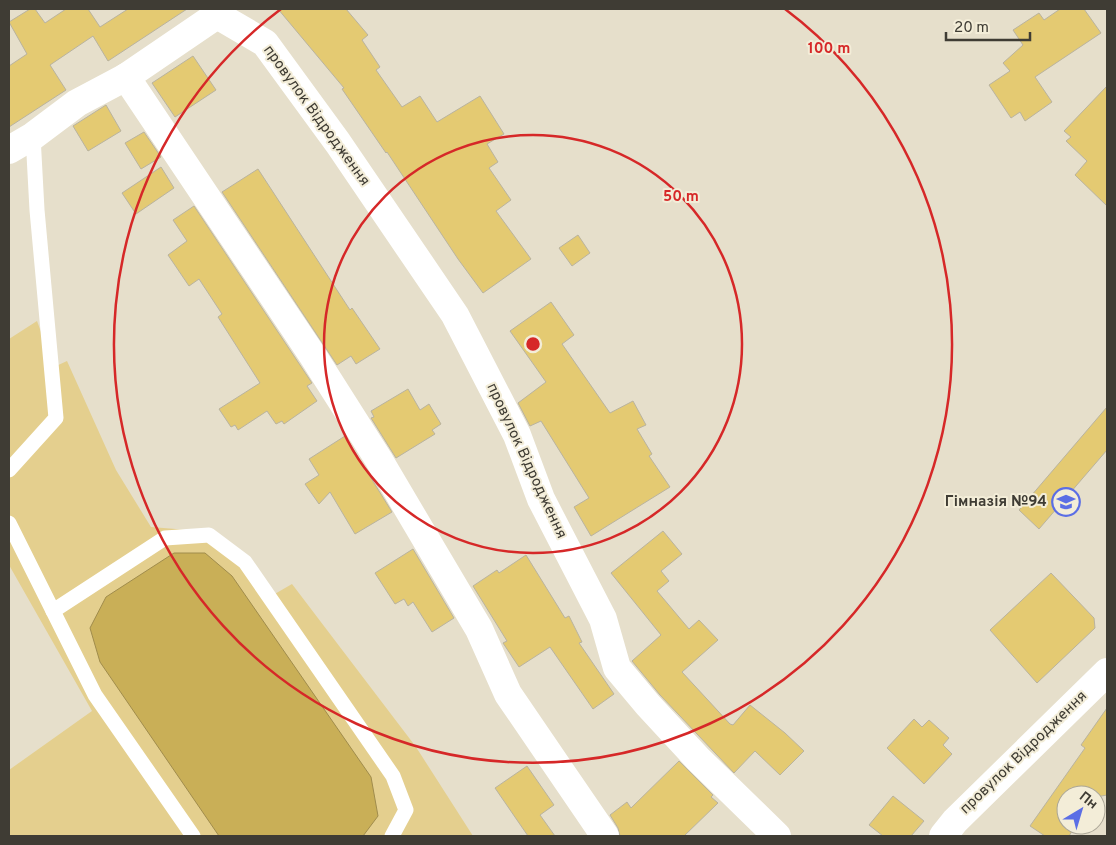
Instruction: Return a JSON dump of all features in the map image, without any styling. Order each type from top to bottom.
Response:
[{"type":"street","name":"провулок Відродження","points":[[9,150],[33,136],[77,104],[126,77],[216,12],[265,43],[338,142],[455,315],[517,435],[541,499],[603,619],[618,668],[648,705],[698,759],[777,836]]},
{"type":"street","points":[[126,77],[334,388],[423,533],[479,629],[508,694],[606,836]]},
{"type":"street","name":"провулок Відродження","points":[[943,836],[1107,672]]},
{"type":"lane","points":[[9,470],[56,418],[37,210],[33,136]]},
{"type":"lane","points":[[9,523],[95,695],[193,836]]},
{"type":"lane","points":[[54,610],[165,538],[209,535],[245,562],[393,776],[406,810],[392,836]]},
{"type":"shaded area","points":[[37,321],[54,367],[67,361],[116,470],[151,527],[213,532],[273,595],[292,584],[416,747],[473,836],[9,836],[9,770],[92,711],[9,565],[9,339]]},
{"type":"shaded area","points":[[174,553],[205,553],[232,576],[371,777],[378,816],[363,836],[219,836],[100,662],[90,628],[106,597]]},
{"type":"building","points":[[30,9],[35,9],[45,23],[66,9],[88,9],[100,27],[128,9],[187,9],[108,61],[93,36],[50,65],[66,90],[9,127],[9,66],[27,54],[9,22]]},
{"type":"building","points":[[278,9],[346,9],[368,35],[362,40],[380,67],[376,70],[402,107],[420,96],[437,122],[480,96],[504,134],[487,144],[498,162],[489,168],[511,200],[496,211],[531,259],[483,293],[342,89],[344,88]]},
{"type":"building","points":[[1060,9],[1084,9],[1101,33],[1035,77],[1052,102],[1025,121],[1020,112],[1011,118],[989,85],[1010,71],[1003,63],[1023,45],[1013,30],[1039,13],[1044,20]]},
{"type":"building","points":[[193,56],[216,90],[175,117],[152,83]]},
{"type":"building","points":[[1107,86],[1107,206],[1075,175],[1087,161],[1066,141],[1071,137],[1064,131]]},
{"type":"building","points":[[106,105],[121,131],[88,151],[73,126]]},
{"type":"building","points":[[144,132],[161,157],[141,169],[125,143]]},
{"type":"building","points":[[161,167],[174,188],[136,214],[122,193]]},
{"type":"building","points":[[258,169],[350,310],[352,308],[380,349],[356,364],[351,356],[337,365],[222,192]]},
{"type":"building","points":[[194,206],[312,383],[307,386],[317,401],[284,424],[282,421],[276,424],[267,411],[238,430],[235,425],[231,427],[219,409],[260,383],[218,317],[222,314],[199,279],[189,286],[168,255],[187,241],[173,220]]},
{"type":"building","points":[[578,235],[590,253],[572,266],[559,248]]},
{"type":"building","points":[[551,302],[574,335],[562,344],[610,413],[633,401],[646,425],[637,429],[652,454],[649,456],[670,487],[591,536],[574,507],[589,498],[541,421],[530,426],[518,403],[546,382],[510,331]]},
{"type":"building","points":[[408,389],[420,410],[429,404],[441,424],[432,430],[435,434],[396,458],[371,418],[374,417],[371,411]]},
{"type":"building","points":[[1107,407],[1107,450],[1039,529],[1019,510]]},
{"type":"building","points":[[345,436],[392,512],[355,534],[330,492],[319,504],[305,484],[319,475],[309,459]]},
{"type":"building","points":[[663,531],[682,554],[661,571],[669,581],[657,591],[689,629],[699,620],[718,640],[682,672],[730,724],[733,725],[750,705],[804,751],[780,775],[755,751],[734,773],[660,695],[632,661],[661,635],[611,573]]},
{"type":"building","points":[[413,549],[454,618],[432,632],[413,602],[408,606],[404,599],[395,604],[375,573]]},
{"type":"building","points":[[526,555],[565,618],[569,616],[582,642],[579,643],[614,694],[593,709],[550,647],[519,667],[503,643],[507,641],[473,586],[497,570],[499,573]]},
{"type":"building","points":[[1051,573],[1094,618],[1095,628],[1037,683],[990,630]]},
{"type":"building","points":[[1107,708],[1107,795],[1106,785],[1059,785],[1085,748],[1081,745]]},
{"type":"building","points":[[914,719],[922,727],[929,720],[949,738],[943,745],[952,754],[924,784],[887,748]]},
{"type":"building","points":[[679,761],[713,795],[711,797],[718,803],[684,836],[620,836],[618,828],[610,815],[627,802],[631,808]]},
{"type":"building","points":[[527,766],[554,805],[540,815],[555,836],[528,836],[495,788]]},
{"type":"building","points":[[1056,789],[1056,835],[1069,836],[1045,836],[1030,826]]},
{"type":"building","points":[[893,796],[924,821],[911,836],[883,836],[869,825]]},
{"type":"place","name":"Гімназія №94","points":[[1066,502]]}]
